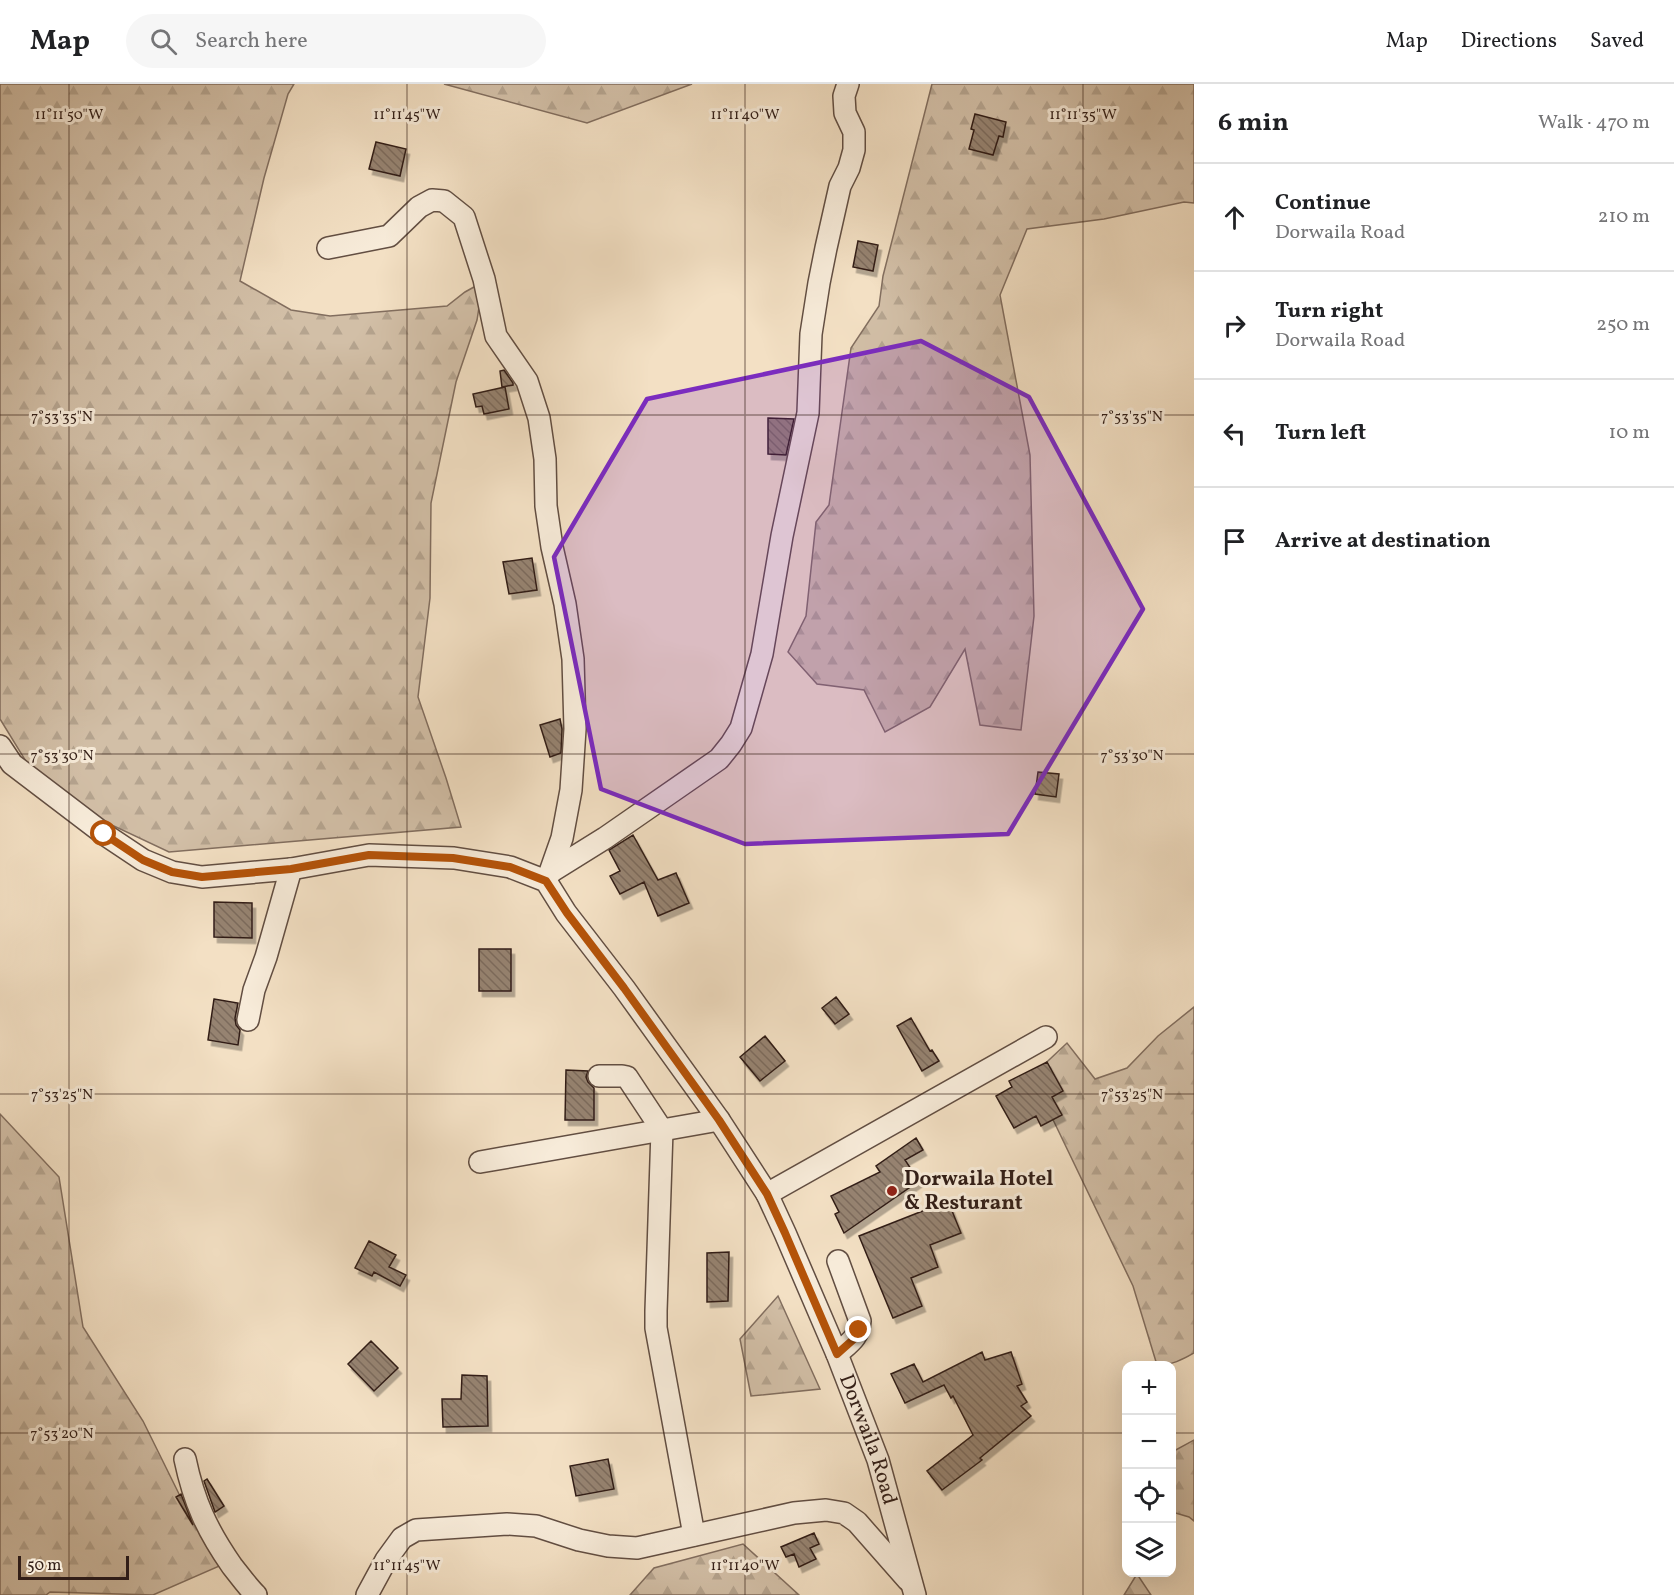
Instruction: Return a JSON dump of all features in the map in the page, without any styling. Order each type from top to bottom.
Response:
[{"type":"street","points":[[0,746],[12,764],[104,834],[143,860],[172,872],[202,877],[291,869],[369,855],[453,858],[549,876],[719,759],[741,728],[762,654],[782,536],[808,413],[811,334],[826,248],[840,186],[849,168],[854,150],[854,132],[845,113],[844,96],[848,84]]},
{"type":"street","points":[[328,248],[389,236],[419,207],[432,200],[444,201],[464,217],[484,279],[496,336],[527,381],[539,418],[545,459],[546,507],[573,659],[575,729],[571,790],[562,838],[549,876]]},
{"type":"street","points":[[248,1020],[254,990],[266,957],[291,869]]},
{"type":"street","name":"Dorwaila Road","points":[[549,876],[567,913],[719,1120],[767,1194],[837,1354],[878,1460],[913,1589]]},
{"type":"street","points":[[767,1194],[1046,1037]]},
{"type":"street","points":[[599,1076],[627,1077],[662,1130],[656,1328],[694,1535]]},
{"type":"street","points":[[480,1162],[719,1120]]},
{"type":"street","points":[[837,1354],[855,1338],[860,1321],[838,1262]]},
{"type":"street","points":[[185,1459],[191,1487],[202,1518],[218,1545],[256,1595]]},
{"type":"street","points":[[367,1595],[386,1560],[402,1538],[416,1530],[517,1524],[536,1526],[579,1540],[608,1546],[637,1548],[794,1512],[826,1510],[844,1513],[857,1522],[913,1589]]},
{"type":"highlighted area","points":[[921,341],[1029,397],[1143,609],[1008,834],[745,844],[601,789],[554,557],[647,399]]},
{"type":"green space","points":[[0,84],[294,84],[288,94],[264,178],[240,281],[291,310],[330,316],[447,306],[483,282],[477,320],[456,382],[431,503],[430,598],[418,697],[461,827],[169,852],[46,794],[0,719]]},
{"type":"green space","points":[[444,84],[692,84],[587,123]]},
{"type":"green space","points":[[932,84],[1194,84],[1194,203],[1184,202],[1104,219],[1027,229],[1000,295],[1030,455],[1034,616],[1021,730],[980,725],[965,649],[930,707],[885,732],[864,690],[817,684],[788,652],[806,616],[816,522],[829,505],[851,348],[879,306],[883,276]]},
{"type":"green space","points":[[1194,1007],[1194,1353],[1176,1362],[1156,1361],[1133,1286],[1032,1076],[1067,1043],[1095,1079],[1127,1068],[1158,1036]]},
{"type":"green space","points":[[0,1114],[59,1177],[83,1327],[143,1421],[182,1500],[224,1564],[153,1595],[50,1592],[46,1595],[0,1595]]},
{"type":"green space","points":[[778,1296],[820,1389],[751,1396],[740,1339]]},
{"type":"green space","points":[[1194,1440],[1194,1521],[1176,1513],[1176,1450]]},
{"type":"green space","points":[[743,1544],[799,1595],[630,1595],[654,1568]]},
{"type":"green space","points":[[1135,1577],[1139,1577],[1151,1595],[1124,1595]]},
{"type":"building","points":[[975,114],[1006,122],[1003,137],[999,136],[993,155],[969,149]]},
{"type":"building","points":[[376,142],[406,149],[400,176],[369,169]]},
{"type":"building","points":[[858,241],[878,245],[873,271],[853,267]]},
{"type":"building","points":[[504,370],[513,385],[502,387],[500,371]]},
{"type":"building","points":[[505,387],[509,409],[484,414],[482,406],[476,407],[473,394]]},
{"type":"building","points":[[768,418],[794,419],[786,455],[768,454]]},
{"type":"building","points":[[532,558],[537,590],[509,594],[503,562]]},
{"type":"building","points":[[560,719],[561,753],[550,757],[540,725]]},
{"type":"building","points":[[1038,772],[1059,774],[1056,797],[1035,794]]},
{"type":"building","points":[[633,835],[658,880],[676,873],[689,903],[658,916],[644,882],[620,894],[610,876],[620,871],[609,850]]},
{"type":"building","points":[[214,902],[252,903],[252,938],[214,937]]},
{"type":"building","points":[[479,949],[511,949],[511,991],[479,991]]},
{"type":"building","points":[[836,997],[849,1014],[835,1024],[822,1008]]},
{"type":"building","points":[[214,999],[238,1003],[235,1018],[240,1030],[238,1045],[208,1040]]},
{"type":"building","points":[[911,1018],[930,1051],[932,1050],[939,1061],[922,1071],[897,1026]]},
{"type":"building","points":[[765,1036],[785,1061],[760,1081],[740,1057]]},
{"type":"building","points":[[1047,1062],[1063,1091],[1052,1097],[1062,1115],[1041,1126],[1036,1116],[1014,1128],[996,1096],[1012,1087],[1009,1081]]},
{"type":"building","points":[[566,1070],[588,1071],[586,1077],[594,1088],[594,1120],[565,1120]]},
{"type":"building","points":[[916,1138],[923,1150],[905,1160],[919,1181],[844,1233],[835,1214],[839,1212],[831,1196],[880,1172],[876,1166]]},
{"type":"building","points":[[948,1201],[961,1233],[930,1245],[938,1267],[911,1278],[922,1306],[893,1318],[859,1236]]},
{"type":"building","points":[[369,1241],[396,1255],[389,1267],[406,1275],[400,1286],[374,1272],[372,1276],[355,1268]]},
{"type":"building","points":[[729,1252],[728,1301],[707,1302],[707,1253]]},
{"type":"building","points":[[371,1341],[398,1368],[374,1391],[348,1364]]},
{"type":"building","points":[[982,1352],[985,1360],[1011,1352],[1022,1384],[1017,1386],[1027,1402],[1021,1406],[1031,1416],[980,1458],[982,1460],[942,1490],[927,1471],[973,1435],[953,1396],[951,1398],[944,1385],[905,1403],[891,1374],[914,1364],[923,1382]]},
{"type":"building","points":[[462,1375],[487,1376],[488,1426],[443,1427],[442,1399],[461,1399]]},
{"type":"building","points":[[608,1459],[614,1489],[576,1496],[570,1466]]},
{"type":"building","points":[[207,1479],[224,1506],[215,1512],[204,1481]]},
{"type":"building","points":[[181,1494],[193,1525],[176,1497]]},
{"type":"building","points":[[814,1533],[819,1544],[810,1548],[816,1559],[799,1567],[794,1554],[786,1557],[781,1547]]},
{"type":"place","name":"Dorwaila Hotel & Resturant","points":[[892,1191]]},
{"type":"route","points":[[104,834],[143,860],[172,872],[202,877],[291,869],[369,855],[453,858],[510,867],[546,881],[719,1120],[767,1194],[837,1354],[855,1338],[859,1330]]}]
